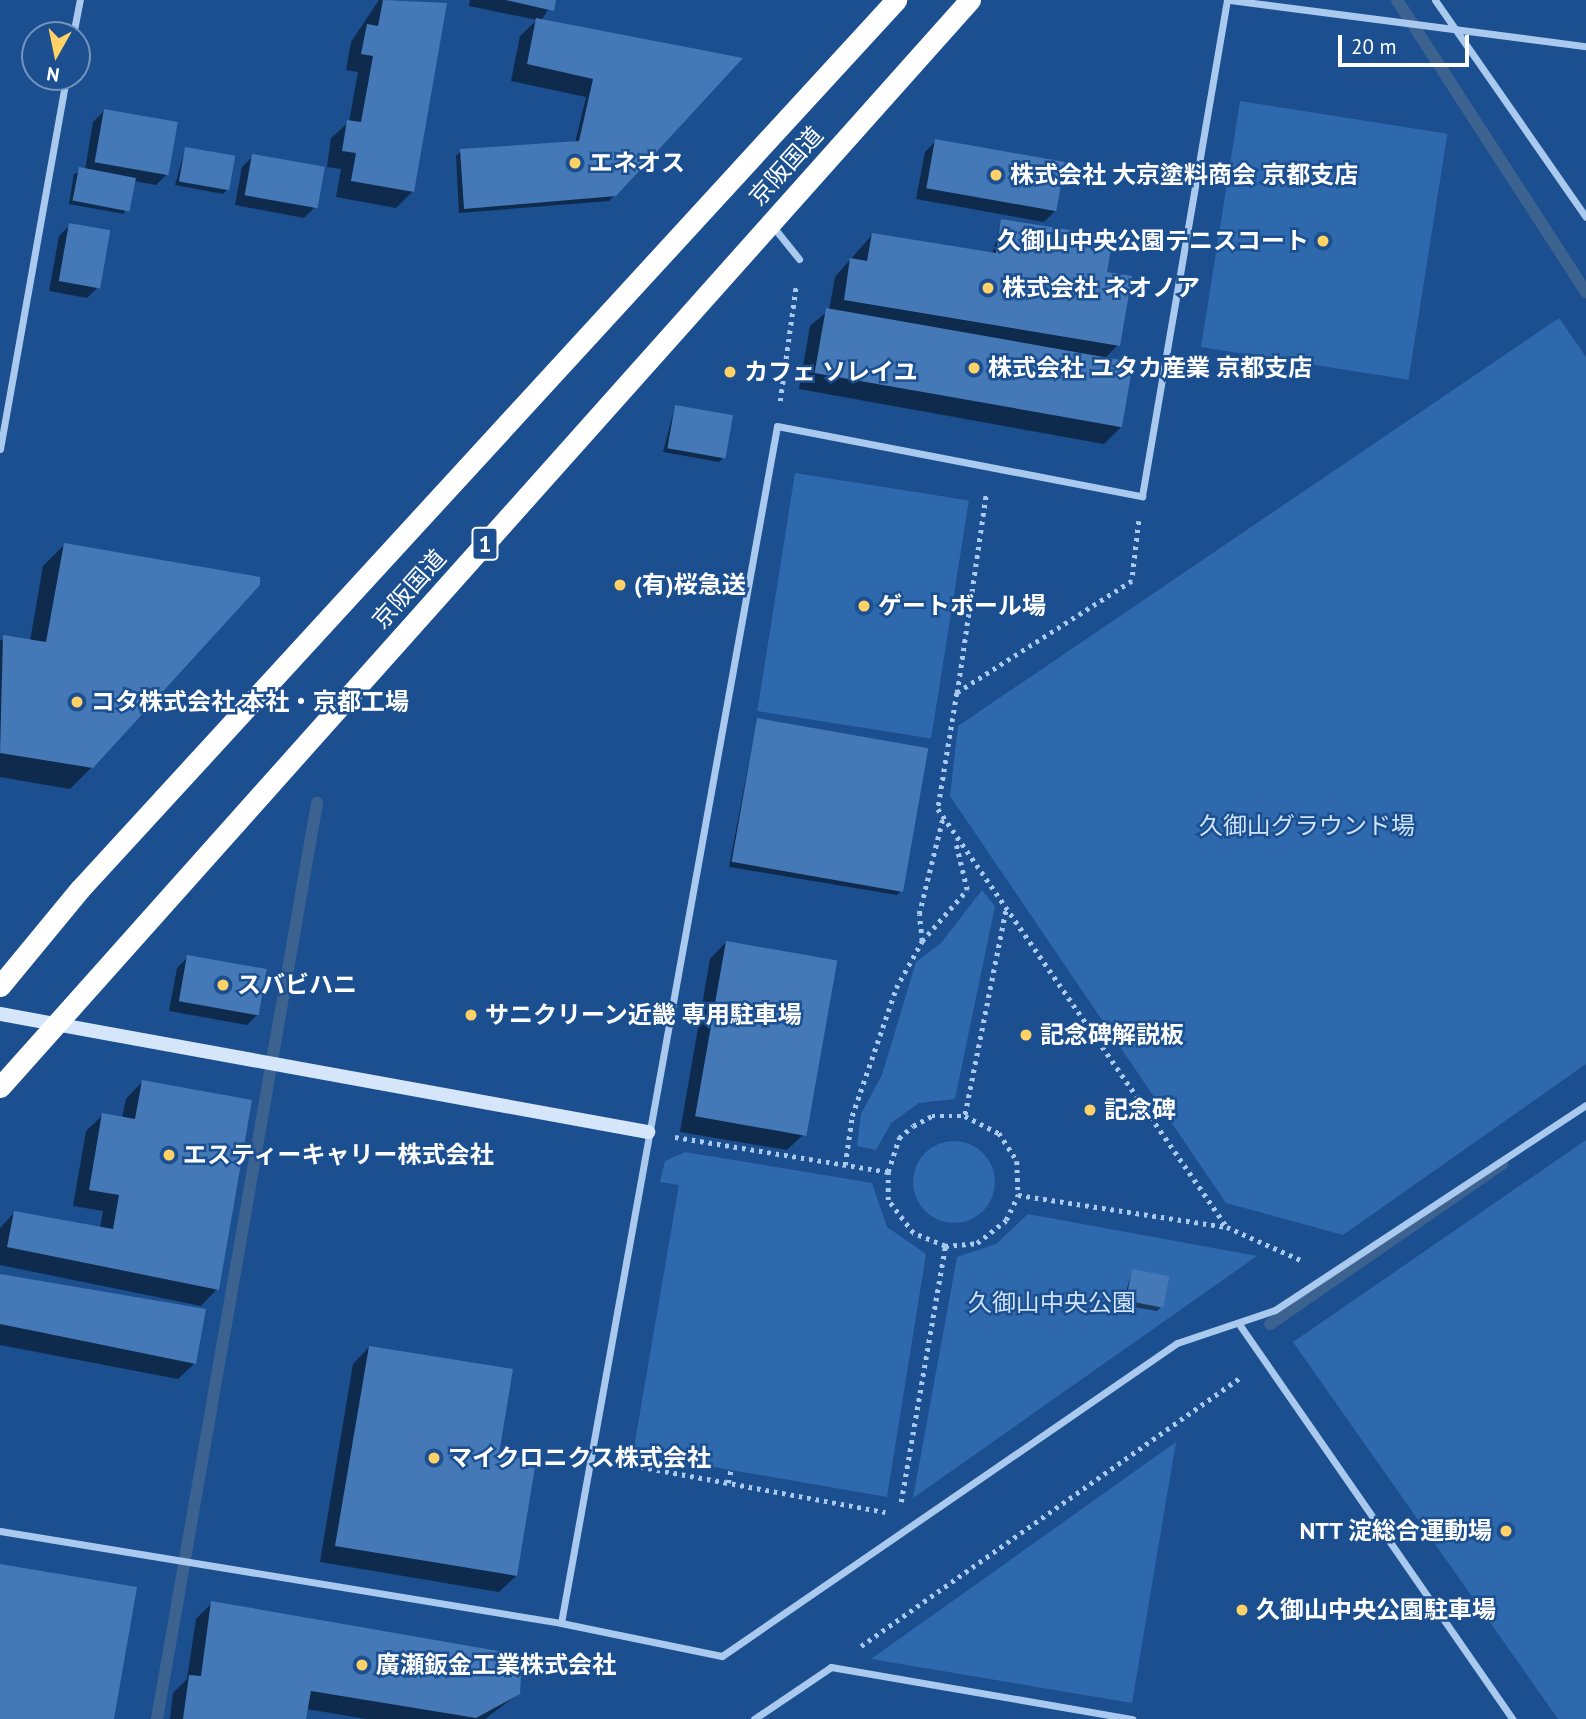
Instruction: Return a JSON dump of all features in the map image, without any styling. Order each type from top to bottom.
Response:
[{"type":"highway","name":"京阪国道","points":[[0,986],[89,879],[896,0]]},
{"type":"highway","name":"京阪国道","points":[[0,1087],[970,0]]},
{"type":"street","points":[[76,21],[80,0]]},
{"type":"street","points":[[561,1623],[777,426],[1142,495],[1229,0],[1451,24],[1586,46]]},
{"type":"street","points":[[1436,0],[1586,217]]},
{"type":"street","points":[[0,449],[64,91]]},
{"type":"street","points":[[771,223],[799,259]]},
{"type":"street","points":[[0,1014],[648,1132]]},
{"type":"street","points":[[0,1531],[561,1623],[722,1656],[1177,1343],[1239,1324],[1332,1275],[1586,1105]]},
{"type":"street","points":[[1239,1324],[1513,1719]]},
{"type":"street","points":[[754,1719],[831,1667],[1133,1719]]},
{"type":"path","points":[[777,426],[799,259]]},
{"type":"path","points":[[989,466],[938,810],[1227,1227]]},
{"type":"path","points":[[957,693],[1132,581],[1142,495]]},
{"type":"path","points":[[922,942],[919,914],[943,817]]},
{"type":"path","points":[[845,1165],[852,1116],[896,988],[922,942],[967,890],[953,832]]},
{"type":"path","points":[[965,1116],[1006,911]]},
{"type":"path","points":[[932,1116],[965,1116],[999,1133],[1017,1161],[1018,1195],[1006,1220],[977,1243],[945,1246],[913,1233],[888,1200],[888,1172],[899,1138],[913,1126],[932,1116]]},
{"type":"path","points":[[648,1132],[888,1172]]},
{"type":"path","points":[[1018,1195],[1227,1227],[1332,1275]]},
{"type":"path","points":[[590,1458],[898,1515],[945,1246]]},
{"type":"path","points":[[831,1667],[1263,1362]]},
{"type":"path","points":[[728,1483],[731,1469]]},
{"type":"green space","name":"久御山中央公園テニスコート","points":[[1240,101],[1447,134],[1408,380],[1201,347]]},
{"type":"green space","name":"久御山グラウンド場","points":[[1559,318],[1586,357],[1586,1064],[1343,1235],[1226,1203],[950,796],[958,726]]},
{"type":"green space","name":"ゲートボール場","points":[[795,473],[969,501],[931,739],[757,711]]},
{"type":"green space","points":[[982,890],[995,906],[955,1099],[919,1103],[891,1123],[876,1150],[857,1146],[861,1114],[882,1075],[916,962],[941,943]]},
{"type":"green space","name":"NTT 淀総合運動場","points":[[1586,1140],[1586,1719],[1558,1719],[1293,1342]]},
{"type":"green space","points":[[954,1141],[970,1145],[983,1153],[991,1166],[995,1182],[991,1198],[983,1211],[970,1219],[954,1223],[938,1219],[925,1211],[917,1198],[913,1182],[917,1166],[925,1153],[938,1145]]},
{"type":"green space","points":[[685,1152],[872,1183],[887,1227],[926,1254],[887,1497],[633,1453],[679,1185],[660,1182],[665,1161]]},
{"type":"green space","name":"久御山中央公園","points":[[1028,1214],[1257,1256],[913,1498],[957,1257],[996,1244]]},
{"type":"green space","points":[[1176,1442],[1132,1703],[871,1659]]},
{"type":"building","points":[[383,0],[447,3],[414,192],[351,181],[356,153],[342,151],[347,120],[361,122],[373,56],[361,54],[367,24],[378,26]]},
{"type":"building","points":[[506,0],[556,0],[554,11]]},
{"type":"building","points":[[536,18],[743,58],[616,196],[464,209],[460,149],[579,141],[593,79],[527,64]]},
{"type":"building","points":[[104,109],[178,122],[168,175],[95,162]]},
{"type":"building","name":"株式会社 大京塗料商会 京都支店","points":[[935,139],[1065,162],[1056,211],[926,188]]},
{"type":"building","points":[[185,147],[235,156],[229,190],[179,181]]},
{"type":"building","points":[[252,154],[325,167],[318,208],[245,195]]},
{"type":"building","points":[[79,167],[136,178],[129,211],[73,200]]},
{"type":"building","name":"株式会社 ネオノア","points":[[1001,219],[1113,237],[1107,272],[1132,276],[1120,346],[844,300],[850,258],[867,261],[872,233],[996,253]]},
{"type":"building","points":[[69,223],[110,230],[100,288],[59,281]]},
{"type":"building","name":"株式会社 ユタカ産業 京都支店","points":[[826,308],[1133,362],[1122,427],[815,373]]},
{"type":"building","points":[[675,405],[733,415],[725,459],[667,448]]},
{"type":"building","name":"コタ株式会社 本社・京都工場","points":[[64,543],[260,577],[260,585],[93,768],[0,753],[3,635],[46,642]]},
{"type":"building","points":[[757,718],[928,748],[903,892],[732,862]]},
{"type":"building","points":[[726,941],[837,961],[806,1136],[695,1116]]},
{"type":"building","name":"スバビハニ","points":[[187,955],[267,969],[259,1015],[179,1001]]},
{"type":"building","name":"エスティーキャリー株式会社","points":[[142,1080],[252,1100],[219,1290],[7,1247],[14,1211],[113,1229],[119,1195],[89,1190],[102,1113],[135,1119]]},
{"type":"building","points":[[1132,1269],[1169,1276],[1163,1308],[1126,1300]]},
{"type":"building","points":[[0,1274],[206,1309],[196,1364],[0,1324]]},
{"type":"building","name":"マイクロニクス株式会社","points":[[369,1346],[513,1369],[499,1454],[536,1461],[517,1576],[335,1546]]},
{"type":"building","points":[[0,1564],[137,1587],[114,1719],[0,1719]]},
{"type":"building","name":"廣瀬鈑金工業株式会社","points":[[211,1601],[522,1655],[520,1694],[476,1718],[311,1691],[306,1719],[183,1719],[189,1675],[201,1676]]},
{"type":"waterway","points":[[1397,0],[1586,292]]},
{"type":"waterway","points":[[157,1719],[317,803]]},
{"type":"waterway","points":[[1270,1324],[1502,1164]]},
{"type":"place","name":"エネオス","points":[[575,163]]},
{"type":"place","name":"株式会社 大京塗料商会 京都支店","points":[[996,175]]},
{"type":"place","name":"久御山中央公園テニスコート","points":[[1323,241]]},
{"type":"place","name":"株式会社 ネオノア","points":[[988,288]]},
{"type":"place","name":"株式会社 ユタカ産業 京都支店","points":[[974,368]]},
{"type":"place","name":"カフェ ソレイユ","points":[[730,372]]},
{"type":"place","name":"(有)桜急送","points":[[620,585]]},
{"type":"place","name":"ゲートボール場","points":[[864,606]]},
{"type":"place","name":"コタ株式会社 本社・京都工場","points":[[77,702]]},
{"type":"place","name":"スバビハニ","points":[[223,985]]},
{"type":"place","name":"サニクリーン近畿 専用駐車場","points":[[471,1015]]},
{"type":"place","name":"記念碑解説板","points":[[1026,1035]]},
{"type":"place","name":"記念碑","points":[[1090,1110]]},
{"type":"place","name":"エスティーキャリー株式会社","points":[[169,1155]]},
{"type":"place","name":"マイクロニクス株式会社","points":[[434,1458]]},
{"type":"place","name":"NTT 淀総合運動場","points":[[1506,1531]]},
{"type":"place","name":"久御山中央公園駐車場","points":[[1242,1610]]},
{"type":"place","name":"廣瀬鈑金工業株式会社","points":[[362,1665]]}]
